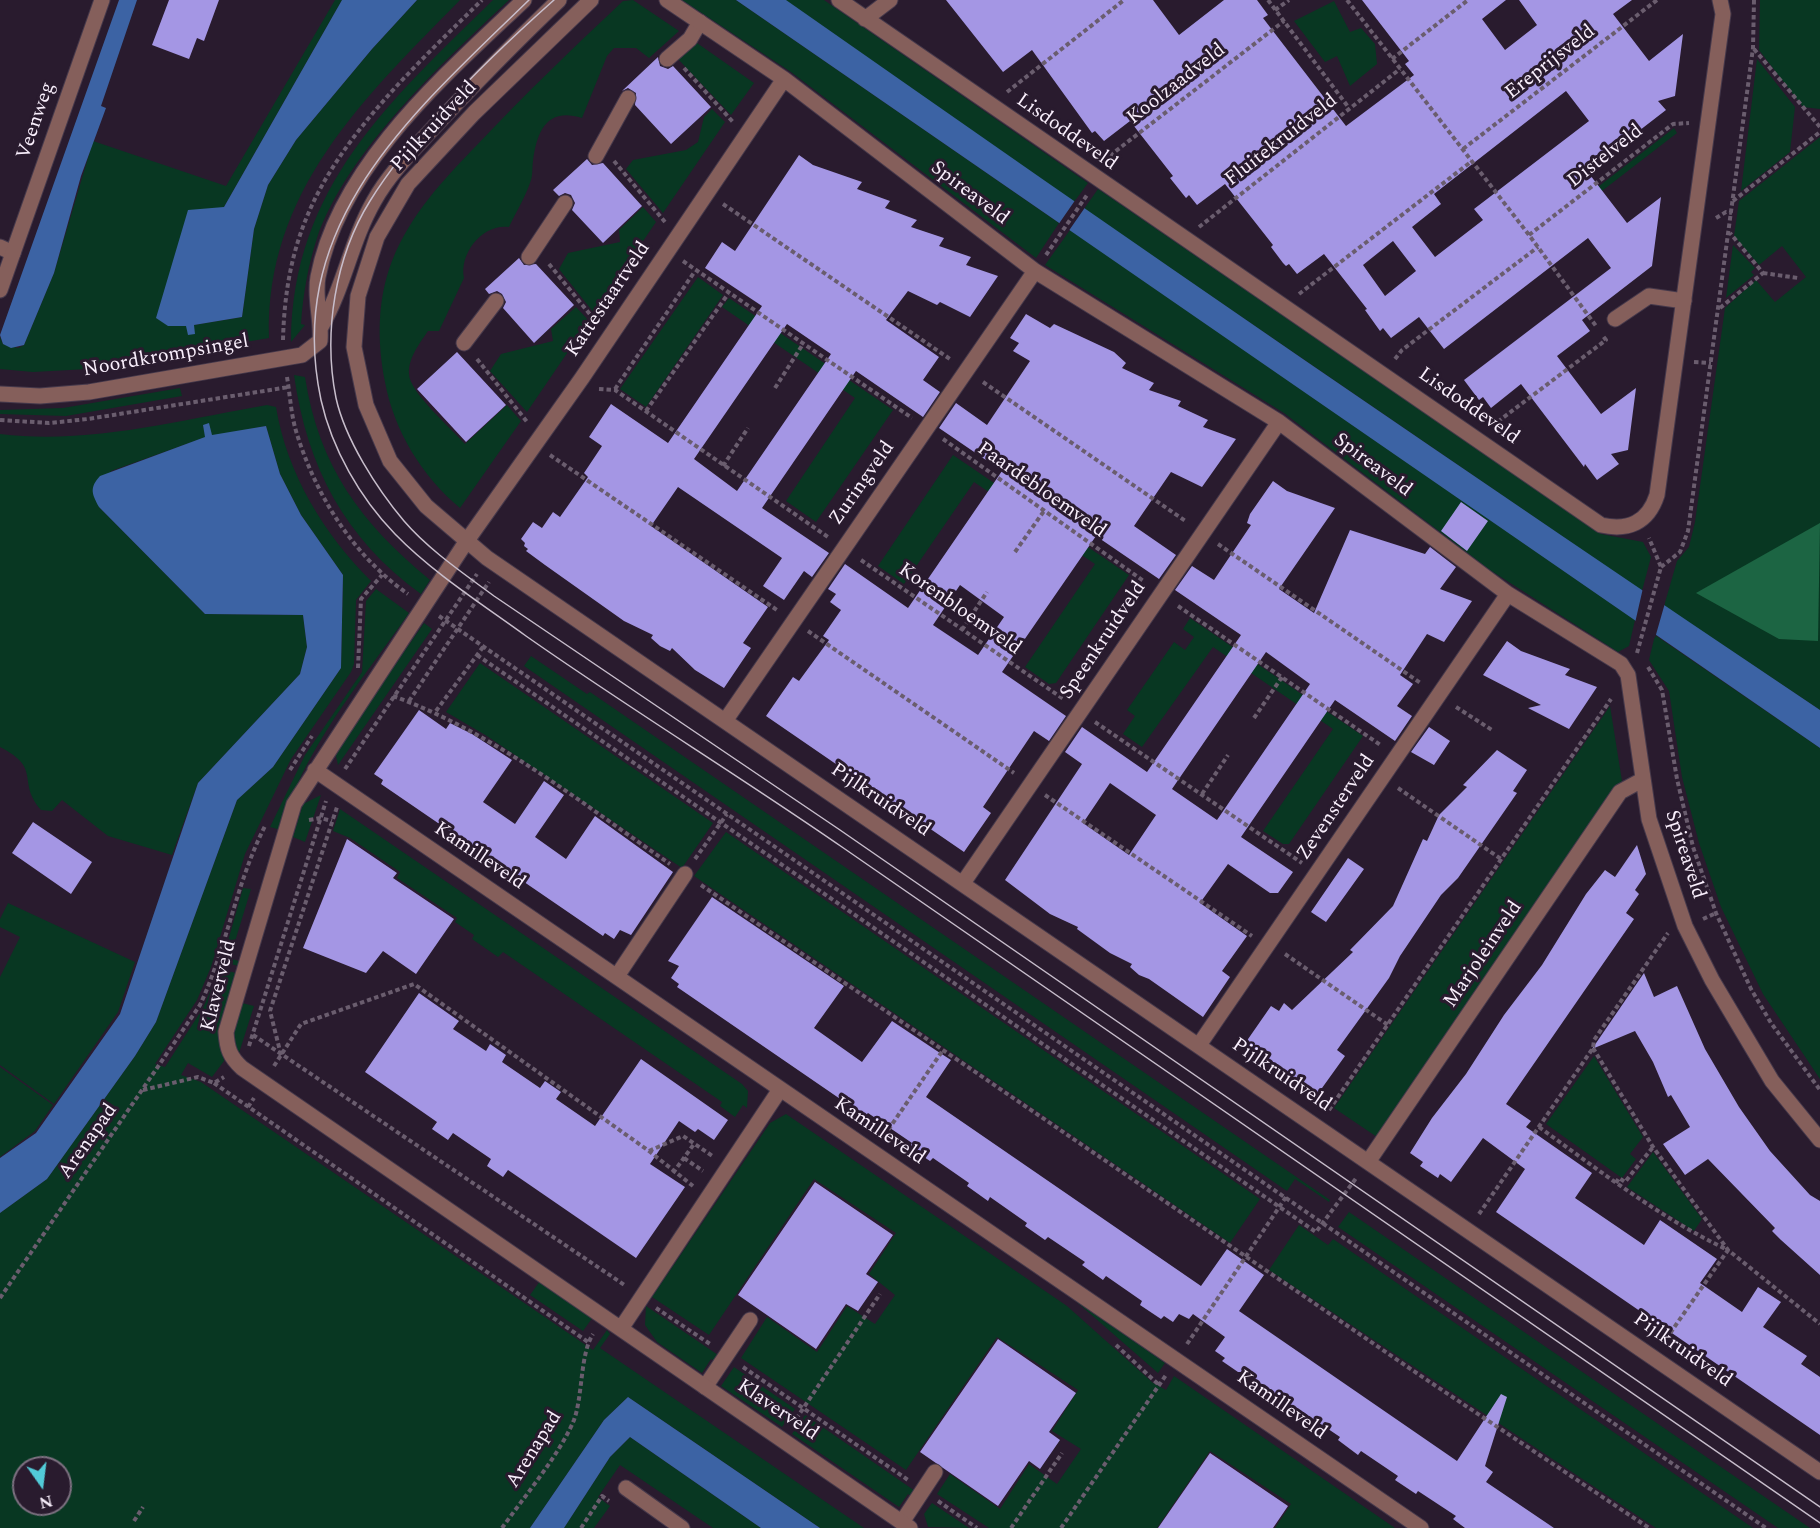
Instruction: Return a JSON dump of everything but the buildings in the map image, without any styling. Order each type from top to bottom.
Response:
[{"type":"street","name":"Veenweg","points":[[0,290],[6,250],[102,0]]},
{"type":"street","name":"Pijlkruidveld","points":[[321,327],[318,280],[327,239],[349,195],[388,140],[417,107],[524,0]]},
{"type":"street","name":"Pijlkruidveld","points":[[321,327],[334,304],[352,244],[375,199],[407,157],[489,67],[559,0]]},
{"type":"street","name":"Pijlkruidveld","points":[[591,0],[474,113],[408,184],[377,237],[358,296],[354,347],[366,405],[390,461],[426,506],[487,558],[1820,1472]]},
{"type":"street","name":"Spireaveld","points":[[667,0],[784,79],[1035,271],[1279,422],[1508,594],[1622,664],[1628,675],[1649,819],[1685,926],[1712,980],[1772,1081],[1820,1140]]},
{"type":"street","name":"Lisdoddeveld","points":[[839,0],[992,108],[1093,186],[1187,241],[1601,525],[1625,528],[1638,523]]},
{"type":"street","points":[[865,19],[890,0]]},
{"type":"street","points":[[1638,523],[1652,508],[1657,495],[1723,14],[1720,0]]},
{"type":"street","points":[[669,56],[690,39],[700,22]]},
{"type":"street","name":"Kattestaartveld","points":[[466,542],[582,378],[784,79]]},
{"type":"street","points":[[599,151],[628,98]]},
{"type":"street","points":[[532,252],[565,203]]},
{"type":"street","name":"Zuringveld","points":[[725,721],[792,620],[1035,271]]},
{"type":"street","points":[[1615,319],[1649,296],[1684,301]]},
{"type":"street","points":[[465,343],[496,302]]},
{"type":"street","name":"Noordkrompsingel","points":[[0,394],[40,396],[89,392],[302,355],[320,341],[321,327]]},
{"type":"street","name":"Speenkruidveld","points":[[963,883],[1279,422]]},
{"type":"street","name":"Klaverveld","points":[[466,542],[294,804],[226,1032],[227,1047],[231,1058],[242,1068],[622,1327],[906,1525]]},
{"type":"street","name":"Zevensterveld","points":[[1199,1045],[1508,594]]},
{"type":"street","name":"Kamilleveld","points":[[315,770],[617,976],[779,1091],[873,1152],[1420,1528]]},
{"type":"street","name":"Marjoleinveld","points":[[1368,1162],[1620,792],[1642,780]]},
{"type":"street","points":[[617,976],[685,874]]},
{"type":"street","points":[[622,1327],[779,1091]]},
{"type":"street","points":[[705,1387],[750,1320]]},
{"type":"street","points":[[906,1525],[934,1472]]},
{"type":"street","points":[[626,1488],[682,1528]]},
{"type":"path","points":[[992,108],[1015,84],[1124,0]]},
{"type":"path","points":[[1268,0],[1349,108]]},
{"type":"path","points":[[1275,10],[1289,0]]},
{"type":"path","points":[[1347,0],[1529,235],[1606,340],[1500,420],[1486,446]]},
{"type":"path","points":[[1392,59],[1468,0]]},
{"type":"path","name":"Ereprijsveld","points":[[1463,149],[1657,0]]},
{"type":"path","points":[[1661,567],[1680,552],[1688,531],[1730,233],[1753,48],[1754,0]]},
{"type":"path","name":"Koolzaadveld","points":[[1048,251],[1112,154],[1284,21]]},
{"type":"path","points":[[1753,48],[1820,127]]},
{"type":"path","points":[[669,56],[728,119],[748,133]]},
{"type":"path","name":"Fluitekruidveld","points":[[1187,241],[1205,219],[1400,69]]},
{"type":"path","name":"Distelveld","points":[[1529,235],[1673,124],[1708,123]]},
{"type":"path","points":[[1733,201],[1820,132]]},
{"type":"path","name":"Paardebloemveld","points":[[599,151],[674,242],[686,264],[695,271],[927,428],[1161,594],[1397,757]]},
{"type":"path","points":[[1285,307],[1306,287],[1472,161]]},
{"type":"path","points":[[708,194],[1438,696],[1492,730]]},
{"type":"path","points":[[1730,233],[1763,273],[1798,278]]},
{"type":"path","points":[[1383,374],[1402,350],[1538,247]]},
{"type":"path","points":[[532,252],[609,338]]},
{"type":"path","points":[[615,390],[695,271]]},
{"type":"path","points":[[1719,309],[1763,273]]},
{"type":"path","points":[[646,411],[728,294]]},
{"type":"path","points":[[465,343],[537,441],[792,620],[1268,947],[1282,952],[1388,1024]]},
{"type":"path","points":[[775,388],[803,344]]},
{"type":"path","name":"Korenbloemveld","points":[[582,378],[601,390],[615,390],[1318,874]]},
{"type":"path","points":[[0,420],[49,423],[88,419],[289,387],[296,429],[307,461],[344,531],[382,575],[483,647],[1766,1528]]},
{"type":"path","points":[[723,466],[748,428]]},
{"type":"path","points":[[1015,552],[1044,511]]},
{"type":"path","points":[[1638,523],[1652,543],[1661,567],[1640,646]]},
{"type":"path","points":[[487,558],[334,784],[324,805],[242,1068],[213,1083],[588,1342]]},
{"type":"path","points":[[409,701],[500,567]]},
{"type":"path","points":[[962,630],[987,592]]},
{"type":"path","points":[[436,711],[483,647]]},
{"type":"path","points":[[1638,651],[1662,690],[1677,779],[1693,847],[1716,913],[1751,989],[1771,1023],[1820,1090]]},
{"type":"path","points":[[477,655],[1316,1233],[1368,1162]]},
{"type":"path","points":[[1318,1126],[1628,675]]},
{"type":"path","points":[[1254,718],[1282,677]]},
{"type":"path","points":[[393,696],[436,711],[494,743],[1247,1258],[1649,1528]]},
{"type":"path","points":[[1202,794],[1228,755]]},
{"type":"path","points":[[1382,778],[1501,859]]},
{"type":"path","points":[[281,1055],[270,1011],[337,807],[349,795]]},
{"type":"path","points":[[685,874],[727,814]]},
{"type":"path","points":[[1468,1229],[1593,1048],[1594,1040],[1667,933],[1716,913]]},
{"type":"path","points":[[301,1024],[414,984],[649,1151],[690,1185]]},
{"type":"path","points":[[253,1035],[274,1050]]},
{"type":"path","points":[[1593,1048],[1653,1147],[1728,1250]]},
{"type":"path","points":[[873,1152],[943,1050]]},
{"type":"path","name":"Arenapad","points":[[0,1298],[143,1090],[198,1077],[213,1083]]},
{"type":"path","points":[[1539,1127],[1616,1183],[1692,1233],[1728,1250],[1820,1324]]},
{"type":"path","points":[[649,1151],[683,1136],[707,1153]]},
{"type":"path","points":[[673,1173],[694,1143]]},
{"type":"path","points":[[1616,1183],[1619,1178],[1625,1182],[1653,1147]]},
{"type":"path","points":[[684,1158],[697,1167]]},
{"type":"path","points":[[1176,1360],[1286,1197]]},
{"type":"path","points":[[1653,1357],[1728,1250]]},
{"type":"path","name":"Arenapad","points":[[502,1528],[563,1441],[574,1419],[583,1381],[588,1342],[626,1287]]},
{"type":"path","points":[[782,1439],[880,1294]]},
{"type":"path","points":[[1061,1528],[1164,1378]]},
{"type":"path","points":[[1011,1528],[1062,1453]]},
{"type":"path","points":[[581,1528],[602,1496],[615,1505],[626,1488]]},
{"type":"path","points":[[134,1521],[143,1507]]},
{"type":"green space","points":[[335,0],[342,0],[224,207],[168,326],[187,326],[189,335],[194,325],[242,317],[254,229],[268,185],[296,140],[372,49],[417,0],[460,0],[389,73],[356,111],[327,151],[302,192],[284,237],[272,285],[269,338],[88,369],[33,372],[0,369],[0,337],[3,344],[18,348],[24,345],[54,273],[93,141],[226,186]]},
{"type":"green space","points":[[493,0],[509,0],[399,110],[350,173],[331,205],[311,259],[301,324],[305,325],[291,342],[296,287],[308,237],[328,192],[354,151],[384,112],[418,74]]},
{"type":"green space","points":[[633,0],[679,31],[649,58],[636,48],[614,48],[607,56],[582,118],[570,115],[560,116],[546,124],[537,140],[532,178],[509,227],[491,230],[475,241],[469,249],[463,268],[464,278],[439,331],[428,331],[410,362],[409,374],[416,390],[465,444],[507,405],[521,421],[460,508],[422,467],[403,435],[389,400],[382,367],[380,321],[383,291],[392,261],[399,244],[418,213],[452,171],[623,1]]},
{"type":"green space","points":[[682,0],[736,0],[1059,223],[1036,258],[791,72]]},
{"type":"green space","points":[[785,0],[824,0],[1088,183],[1074,202]]},
{"type":"green space","points":[[1760,0],[1820,0],[1820,109],[1803,107],[1759,50]]},
{"type":"green space","points":[[1334,1],[1350,32],[1361,28],[1375,44],[1377,64],[1350,86],[1337,56],[1325,62],[1294,21]]},
{"type":"green space","points":[[697,43],[754,83],[731,115],[678,59]]},
{"type":"green space","points":[[1757,59],[1795,107],[1790,152],[1741,191]]},
{"type":"green space","points":[[712,109],[725,122],[663,213],[626,169],[633,160],[686,150],[698,142],[704,117]]},
{"type":"green space","points":[[1674,128],[1677,133],[1576,211],[1572,207]]},
{"type":"green space","points":[[1820,137],[1820,710],[1664,606],[1677,561],[1689,547],[1695,522],[1725,308],[1756,280],[1775,302],[1806,277],[1782,246],[1759,265],[1734,236],[1739,201]]},
{"type":"green space","points":[[1098,189],[1601,534],[1643,542],[1651,557],[1642,591],[1084,209]]},
{"type":"green space","points":[[643,207],[656,222],[594,313],[559,269],[568,253],[620,242],[619,230]]},
{"type":"green space","points":[[1070,230],[1635,620],[1629,646],[1618,652],[1490,570],[1284,413],[1045,265]]},
{"type":"green space","points":[[1733,245],[1755,268],[1751,272],[1754,275],[1726,298]]},
{"type":"green space","points":[[698,277],[723,295],[646,407],[620,389]]},
{"type":"green space","points":[[729,298],[893,410],[816,522],[786,501],[855,398],[722,307]]},
{"type":"green space","points":[[576,307],[589,321],[527,412],[490,371],[501,354],[553,341],[551,329]]},
{"type":"green space","points":[[294,375],[305,377],[321,439],[347,491],[383,537],[430,580],[421,594],[394,573],[371,550],[351,525],[334,498],[309,440]]},
{"type":"green space","points":[[180,388],[182,396],[66,416],[0,414],[0,410],[63,408]]},
{"type":"green space","points":[[267,405],[276,407],[289,456],[310,502],[338,543],[371,581],[356,600],[354,664],[351,672],[291,759],[245,854],[211,967],[197,1000],[155,1064],[165,1067],[203,1008],[220,969],[236,973],[220,1034],[224,1061],[212,1077],[188,1063],[181,1075],[201,1082],[593,1350],[607,1330],[610,1334],[600,1348],[864,1528],[820,1528],[628,1397],[604,1420],[530,1528],[0,1528],[0,1213],[47,1179],[135,1056],[156,1022],[237,800],[273,767],[341,668],[343,575],[301,515],[280,474],[266,426],[212,436],[203,425],[206,437],[111,471],[99,507],[205,614],[303,615],[307,647],[300,674],[198,783],[172,855],[108,836],[62,800],[52,811],[41,810],[30,791],[21,762],[0,747],[0,434],[33,437],[101,434]]},
{"type":"green space","points":[[953,455],[1129,575],[1056,683],[1049,684],[1025,667],[1095,564],[974,482],[904,584],[878,566]]},
{"type":"green space","points":[[1820,523],[1818,641],[1779,639],[1696,593]]},
{"type":"green space","points":[[376,589],[409,613],[335,717],[318,745],[290,801],[281,830],[270,827],[305,755],[362,672],[366,601]]},
{"type":"green space","points":[[1190,618],[1363,736],[1289,844],[1283,844],[1263,831],[1333,729],[1213,647],[1142,747],[1123,734],[1135,716],[1127,710],[1174,642],[1185,650],[1194,637],[1183,629]]},
{"type":"green space","points":[[424,623],[432,629],[338,765],[336,756],[340,745]]},
{"type":"green space","points":[[1655,635],[1820,748],[1820,1079],[1763,994],[1721,907],[1699,843],[1682,777],[1669,691],[1649,660]]},
{"type":"green space","points":[[531,656],[587,694],[590,692],[1330,1200],[1329,1202],[1295,1179],[1287,1191],[524,666]]},
{"type":"green space","points":[[480,663],[713,823],[682,868],[487,736],[446,712]]},
{"type":"green space","points":[[1610,706],[1622,781],[1377,1137],[1334,1108]]},
{"type":"green space","points":[[321,795],[305,842],[293,837],[303,804]]},
{"type":"green space","points":[[340,809],[742,1084],[748,1091],[747,1108],[743,1105],[735,1117],[720,1106],[722,1102],[503,952],[498,957],[472,939],[474,935],[455,922],[457,918],[397,878],[400,872],[350,838],[333,831]]},
{"type":"green space","points":[[726,832],[1260,1199],[1230,1243],[694,876]]},
{"type":"green space","points":[[243,888],[251,889],[230,958],[241,962],[239,966],[222,962]]},
{"type":"green space","points":[[8,903],[135,962],[118,1012],[54,1104],[0,1065],[0,977],[20,937],[0,927],[0,919]]},
{"type":"green space","points":[[242,1003],[254,1006],[239,1053],[234,1035]]},
{"type":"green space","points":[[1594,1056],[1643,1137],[1630,1154],[1636,1159],[1622,1178],[1546,1124]]},
{"type":"green space","points":[[0,1067],[53,1105],[35,1131],[0,1157]]},
{"type":"green space","points":[[786,1114],[1067,1306],[1153,1383],[1166,1390],[1174,1376],[1395,1528],[1275,1528],[1291,1504],[1210,1451],[1157,1528],[989,1528],[937,1494],[950,1474],[1000,1509],[1029,1464],[1057,1484],[1081,1449],[1052,1431],[1078,1390],[997,1337],[906,1470],[741,1358],[767,1317],[817,1352],[847,1306],[875,1324],[895,1295],[869,1274],[896,1233],[814,1179],[709,1335],[652,1297],[770,1123]]},
{"type":"green space","points":[[1653,1152],[1702,1219],[1694,1231],[1627,1187]]},
{"type":"green space","points":[[1349,1212],[1810,1528],[1778,1528],[1338,1227]]},
{"type":"green space","points":[[1299,1225],[1328,1245],[1333,1239],[1753,1528],[1656,1528],[1269,1270]]},
{"type":"green space","points":[[540,1281],[593,1317],[583,1331],[530,1295]]},
{"type":"green space","points":[[1072,1298],[1165,1363],[1158,1373]]},
{"type":"green space","points":[[646,1306],[721,1357],[718,1363],[711,1359],[702,1373],[657,1342],[645,1325]]},
{"type":"green space","points":[[734,1367],[795,1409],[782,1427],[721,1386]]},
{"type":"green space","points":[[805,1415],[918,1493],[915,1498],[908,1494],[899,1507],[792,1434]]},
{"type":"green space","points":[[630,1437],[761,1528],[713,1528],[620,1465],[598,1497],[610,1506],[594,1528],[564,1528],[610,1457]]},
{"type":"green space","points":[[932,1503],[969,1528],[928,1527],[924,1514]]},
{"type":"water","points":[[119,0],[137,0],[101,106],[106,108],[81,176],[54,273],[24,345],[11,348],[3,344],[0,335]]},
{"type":"water","points":[[342,0],[417,0],[372,49],[296,140],[268,185],[254,229],[242,317],[194,325],[195,334],[188,335],[186,326],[168,326],[156,318],[188,210],[224,207]]},
{"type":"water","points":[[736,0],[786,0],[1301,358],[1820,710],[1820,748]]},
{"type":"water","points":[[209,423],[212,435],[266,426],[280,474],[301,515],[343,575],[341,668],[273,767],[237,800],[156,1022],[135,1056],[47,1179],[0,1213],[0,1158],[36,1133],[120,1014],[198,783],[300,674],[307,647],[303,615],[205,614],[99,507],[95,498],[93,488],[100,476],[205,437],[203,425]]},
{"type":"water","points":[[628,1397],[820,1528],[761,1528],[630,1437],[610,1457],[564,1528],[530,1528],[604,1420]]},
{"type":"pier","points":[[1076,199],[1086,206],[1068,232],[1058,225]]},
{"type":"pier","points":[[1643,588],[1665,603],[1655,638],[1635,623]]},
{"type":"tram line","points":[[529,0],[443,85],[403,129],[368,175],[340,225],[321,278],[314,336],[321,400],[332,437],[349,472],[382,520],[425,562],[526,636],[842,847],[1820,1523]]},
{"type":"tram line","points":[[554,0],[480,69],[408,148],[370,201],[348,246],[340,271],[335,296],[331,348],[332,373],[340,414],[363,463],[404,521],[435,551],[494,596],[840,830],[1820,1507]]}]
